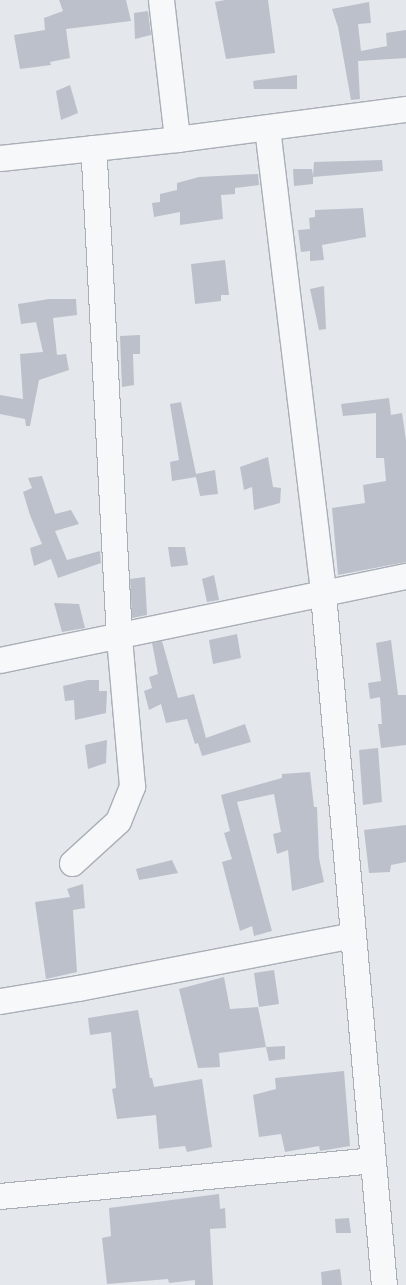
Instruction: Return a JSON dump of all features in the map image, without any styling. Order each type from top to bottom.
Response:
[{"type":"street","points":[[161,0],[177,139]]},
{"type":"street","points":[[0,158],[177,139],[406,109]]},
{"type":"street","points":[[266,128],[323,594],[384,1285]]},
{"type":"street","points":[[72,862],[118,821],[132,786],[118,637],[93,148]]},
{"type":"street","points":[[0,660],[406,576]]},
{"type":"street","points":[[0,1001],[78,988],[352,934]]},
{"type":"street","points":[[0,1196],[372,1160]]},
{"type":"building","points":[[59,0],[126,0],[131,21],[66,29],[70,58],[50,62],[51,65],[20,69],[14,35],[45,30],[44,18],[63,11]]},
{"type":"building","points":[[225,0],[268,0],[275,53],[226,59],[215,2]]},
{"type":"building","points":[[369,2],[371,23],[358,24],[361,51],[387,46],[386,33],[406,30],[406,58],[358,61],[360,99],[351,100],[338,27],[332,9]]},
{"type":"building","points":[[148,11],[151,35],[135,39],[134,13]]},
{"type":"building","points":[[297,75],[297,89],[254,89],[253,81]]},
{"type":"building","points":[[70,85],[78,113],[61,120],[56,91]]},
{"type":"building","points":[[382,160],[383,171],[313,177],[313,184],[294,186],[293,169],[312,169],[313,176],[314,162]]},
{"type":"building","points":[[258,174],[259,185],[235,188],[235,194],[221,195],[223,219],[180,225],[180,212],[154,217],[152,203],[160,202],[160,194],[177,190],[177,183],[199,177]]},
{"type":"building","points":[[363,208],[366,237],[322,245],[324,260],[310,261],[310,251],[301,252],[298,230],[310,229],[309,218],[315,217],[315,210]]},
{"type":"building","points":[[225,260],[229,295],[221,295],[221,301],[195,304],[191,264]]},
{"type":"building","points":[[324,286],[326,329],[319,330],[310,289]]},
{"type":"building","points":[[49,299],[76,299],[77,315],[53,318],[57,355],[66,354],[69,370],[39,380],[30,426],[26,426],[25,419],[0,414],[0,395],[23,399],[20,354],[43,352],[36,322],[21,324],[18,304]]},
{"type":"building","points":[[140,335],[140,354],[133,354],[134,385],[122,387],[120,336]]},
{"type":"building","points":[[389,398],[391,415],[402,413],[406,440],[406,562],[338,575],[332,508],[365,503],[363,485],[386,481],[384,458],[376,458],[376,413],[343,416],[341,404]]},
{"type":"building","points":[[181,402],[196,474],[215,470],[218,494],[200,496],[196,477],[172,481],[170,462],[179,460],[170,404]]},
{"type":"building","points":[[268,457],[273,487],[281,488],[280,503],[254,510],[252,487],[244,490],[240,467]]},
{"type":"building","points":[[42,476],[55,514],[71,510],[79,524],[55,531],[67,560],[100,551],[101,563],[58,578],[51,559],[34,566],[30,548],[42,544],[23,492],[32,488],[28,478]]},
{"type":"building","points":[[168,547],[185,547],[188,565],[171,567]]},
{"type":"building","points":[[214,575],[219,600],[207,602],[202,579]]},
{"type":"building","points":[[145,577],[147,615],[132,618],[130,579]]},
{"type":"building","points":[[54,603],[79,604],[85,628],[62,632]]},
{"type":"building","points":[[237,634],[241,658],[213,664],[209,640]]},
{"type":"building","points":[[391,640],[398,695],[406,695],[406,745],[381,748],[378,724],[382,724],[380,697],[370,699],[368,683],[381,681],[376,643]]},
{"type":"building","points":[[162,641],[178,698],[194,694],[206,738],[245,724],[251,742],[202,756],[198,743],[195,744],[187,719],[166,723],[161,704],[149,710],[144,691],[152,688],[149,677],[158,674],[152,643]]},
{"type":"building","points":[[88,680],[99,680],[99,691],[107,691],[106,713],[75,720],[74,700],[65,701],[63,686]]},
{"type":"building","points":[[107,740],[106,763],[88,769],[85,745]]},
{"type":"building","points":[[378,748],[382,802],[363,805],[359,750]]},
{"type":"building","points":[[310,772],[314,807],[317,807],[319,858],[324,882],[292,891],[288,850],[277,854],[273,834],[281,832],[274,794],[237,802],[272,931],[254,936],[252,926],[240,931],[222,862],[232,859],[224,833],[230,831],[221,795],[282,778],[282,774]]},
{"type":"building","points":[[406,825],[406,862],[391,865],[390,872],[369,873],[364,830]]},
{"type":"building","points":[[172,860],[178,873],[139,880],[136,869]]},
{"type":"building","points":[[83,884],[85,908],[73,910],[77,972],[46,979],[35,902],[70,897],[67,889]]},
{"type":"building","points":[[274,970],[279,1004],[259,1007],[254,973]]},
{"type":"building","points":[[224,977],[230,1009],[258,1007],[266,1047],[219,1053],[220,1067],[198,1068],[179,989]]},
{"type":"building","points":[[138,1010],[150,1078],[152,1078],[154,1087],[202,1079],[212,1147],[187,1152],[185,1146],[159,1149],[156,1115],[117,1119],[112,1089],[116,1088],[111,1032],[90,1035],[88,1018]]},
{"type":"building","points":[[285,1046],[285,1059],[269,1061],[266,1047]]},
{"type":"building","points":[[344,1071],[350,1146],[320,1151],[319,1146],[285,1152],[281,1134],[259,1137],[253,1095],[276,1089],[275,1078]]},
{"type":"building","points":[[219,1194],[220,1209],[225,1208],[226,1228],[210,1229],[213,1285],[195,1285],[195,1280],[169,1283],[168,1279],[107,1284],[102,1238],[111,1236],[109,1208]]},
{"type":"building","points":[[349,1218],[351,1233],[336,1233],[335,1219]]},
{"type":"building","points":[[340,1269],[342,1285],[322,1285],[321,1272]]}]
